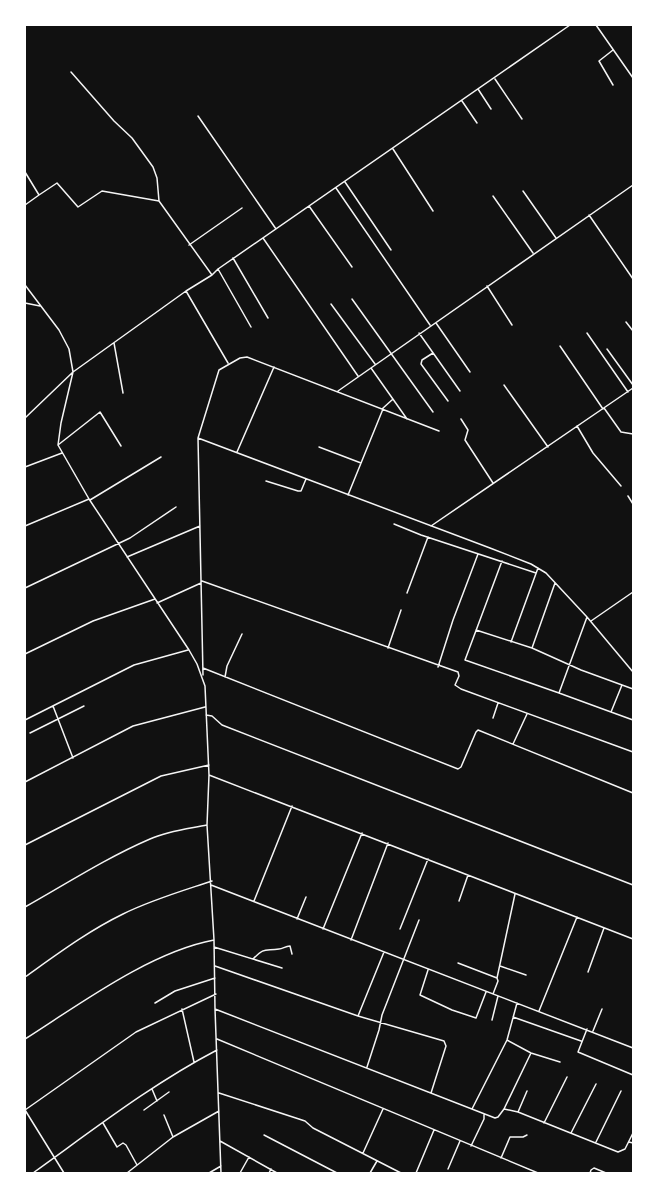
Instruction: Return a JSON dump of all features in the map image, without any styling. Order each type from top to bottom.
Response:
[{"type":"street","points":[[25,418],[73,372],[186,291],[212,275],[218,269],[478,89],[495,79],[569,25]]},
{"type":"street","points":[[596,25],[633,78]]},
{"type":"street","points":[[613,50],[599,61],[613,85]]},
{"type":"street","points":[[71,72],[114,121],[132,138],[153,167],[157,178],[159,201],[212,275]]},
{"type":"street","points":[[495,79],[522,118]]},
{"type":"street","points":[[478,89],[491,109]]},
{"type":"street","points":[[462,101],[477,123]]},
{"type":"street","points":[[198,116],[276,229]]},
{"type":"street","points":[[393,149],[433,211]]},
{"type":"street","points":[[25,172],[39,195]]},
{"type":"street","points":[[345,182],[391,250]]},
{"type":"street","points":[[25,205],[57,183],[78,207],[102,191],[159,201]]},
{"type":"street","points":[[337,391],[430,325],[436,323],[533,253],[633,185]]},
{"type":"street","points":[[336,188],[430,325]]},
{"type":"street","points":[[523,191],[556,238]]},
{"type":"street","points":[[493,196],[533,253]]},
{"type":"street","points":[[310,206],[352,267]]},
{"type":"street","points":[[190,245],[242,208]]},
{"type":"street","points":[[589,215],[633,279]]},
{"type":"street","points":[[263,238],[358,376]]},
{"type":"street","points":[[234,258],[268,318]]},
{"type":"street","points":[[218,269],[251,327]]},
{"type":"street","points":[[25,285],[59,330],[69,349],[73,372],[61,423],[58,445],[90,500],[189,650],[203,677]]},
{"type":"street","points":[[487,286],[512,325]]},
{"type":"street","points":[[186,291],[228,363]]},
{"type":"street","points":[[352,299],[433,412]]},
{"type":"street","points":[[25,303],[40,306]]},
{"type":"street","points":[[331,304],[375,364]]},
{"type":"street","points":[[626,322],[633,331]]},
{"type":"street","points":[[436,323],[470,372]]},
{"type":"street","points":[[419,333],[460,391]]},
{"type":"street","points":[[587,333],[628,392]]},
{"type":"street","points":[[114,343],[123,393]]},
{"type":"street","points":[[560,346],[621,432],[633,434]]},
{"type":"street","points":[[607,348],[633,385]]},
{"type":"street","points":[[433,353],[422,360],[421,364],[448,401]]},
{"type":"street","points":[[221,1173],[212,881],[206,826],[209,765],[203,677],[198,438],[217,373],[228,363],[243,356],[439,431]]},
{"type":"street","points":[[237,452],[274,367]]},
{"type":"street","points":[[371,367],[407,419]]},
{"type":"street","points":[[504,385],[548,446]]},
{"type":"street","points":[[431,526],[633,388]]},
{"type":"street","points":[[348,495],[382,409],[393,399]]},
{"type":"street","points":[[58,445],[100,412],[121,446]]},
{"type":"street","points":[[461,419],[468,431],[465,440],[493,483]]},
{"type":"street","points":[[577,426],[593,453],[621,486]]},
{"type":"street","points":[[198,438],[538,568],[546,573],[587,617],[633,672]]},
{"type":"street","points":[[319,447],[361,463]]},
{"type":"street","points":[[25,467],[62,453]]},
{"type":"street","points":[[25,526],[90,500],[161,457]]},
{"type":"street","points":[[266,480],[298,492],[301,491],[306,479]]},
{"type":"street","points":[[628,496],[633,504]]},
{"type":"street","points":[[25,588],[119,544],[176,507]]},
{"type":"street","points":[[394,524],[536,573]]},
{"type":"street","points":[[127,557],[200,526]]},
{"type":"street","points":[[407,593],[428,537]]},
{"type":"street","points":[[438,667],[453,620],[478,554]]},
{"type":"street","points":[[502,561],[465,660],[633,720]]},
{"type":"street","points":[[511,642],[538,568]]},
{"type":"street","points":[[157,603],[201,582],[315,620],[438,667],[458,672],[459,676],[455,685],[461,689],[633,752]]},
{"type":"street","points":[[532,648],[555,583]]},
{"type":"street","points":[[590,621],[633,592]]},
{"type":"street","points":[[25,654],[93,622],[155,599]]},
{"type":"street","points":[[388,648],[401,610]]},
{"type":"street","points":[[559,693],[568,664],[587,617]]},
{"type":"street","points":[[476,630],[532,648],[568,664],[633,689]]},
{"type":"street","points":[[225,677],[227,666],[242,634]]},
{"type":"street","points":[[25,720],[134,665],[189,650]]},
{"type":"street","points":[[203,668],[458,769],[461,767],[477,731],[513,744],[633,794]]},
{"type":"street","points":[[611,712],[622,685]]},
{"type":"street","points":[[493,718],[498,703]]},
{"type":"street","points":[[53,706],[73,758]]},
{"type":"street","points":[[30,733],[84,706]]},
{"type":"street","points":[[25,782],[133,726],[206,706]]},
{"type":"street","points":[[513,744],[527,714]]},
{"type":"street","points":[[206,715],[212,716],[222,725],[633,885]]},
{"type":"street","points":[[25,845],[161,776],[209,765]]},
{"type":"street","points":[[209,775],[633,939]]},
{"type":"street","points":[[253,902],[292,806]]},
{"type":"street","points":[[25,907],[63,884],[150,839],[166,833],[206,826]]},
{"type":"street","points":[[323,929],[362,833]]},
{"type":"street","points":[[351,940],[388,844]]},
{"type":"street","points":[[400,929],[428,859]]},
{"type":"street","points":[[459,901],[468,875]]},
{"type":"street","points":[[25,977],[78,940],[121,915],[148,902],[212,881]]},
{"type":"street","points":[[211,885],[428,970],[593,1031],[633,1048]]},
{"type":"street","points":[[493,994],[498,981],[497,978],[515,894]]},
{"type":"street","points":[[297,919],[306,897]]},
{"type":"street","points":[[539,1011],[577,917]]},
{"type":"street","points":[[367,1067],[382,1015],[419,920]]},
{"type":"street","points":[[588,972],[604,928]]},
{"type":"street","points":[[25,1039],[162,956],[199,943],[214,940]]},
{"type":"street","points":[[253,959],[266,949],[280,949],[285,946],[290,946],[292,954]]},
{"type":"street","points":[[214,947],[282,968]]},
{"type":"street","points":[[358,1016],[384,952]]},
{"type":"street","points":[[458,962],[497,978]]},
{"type":"street","points":[[215,966],[358,1016],[445,1042],[446,1046],[431,1093]]},
{"type":"street","points":[[500,966],[526,975]]},
{"type":"street","points":[[428,970],[420,995],[452,1010],[476,1018],[486,992]]},
{"type":"street","points":[[154,1003],[175,991],[214,978]]},
{"type":"street","points":[[64,1173],[25,1110],[136,1032],[216,994]]},
{"type":"street","points":[[492,1020],[498,996]]},
{"type":"street","points":[[472,1109],[506,1040],[517,1002]]},
{"type":"street","points":[[182,1009],[194,1062]]},
{"type":"street","points":[[593,1031],[602,1009]]},
{"type":"street","points":[[215,1010],[367,1067],[484,1115],[496,1118],[504,1109],[530,1053]]},
{"type":"street","points":[[513,1017],[581,1041]]},
{"type":"street","points":[[587,1029],[581,1041],[578,1052],[633,1075]]},
{"type":"street","points":[[217,1039],[538,1173]]},
{"type":"street","points":[[506,1040],[530,1053],[560,1062]]},
{"type":"street","points":[[33,1173],[152,1089],[194,1062],[217,1050]]},
{"type":"street","points":[[544,1123],[567,1077]]},
{"type":"street","points":[[572,1133],[596,1084]]},
{"type":"street","points":[[152,1089],[157,1101]]},
{"type":"street","points":[[518,1112],[528,1090]]},
{"type":"street","points":[[144,1110],[169,1092]]},
{"type":"street","points":[[596,1142],[621,1092]]},
{"type":"street","points":[[219,1093],[305,1121],[313,1128],[401,1173]]},
{"type":"street","points":[[363,1153],[383,1109]]},
{"type":"street","points":[[504,1109],[518,1112],[618,1152],[625,1149],[633,1133]]},
{"type":"street","points":[[127,1173],[173,1136],[219,1110]]},
{"type":"street","points":[[164,1115],[173,1136]]},
{"type":"street","points":[[472,1146],[484,1119],[484,1115]]},
{"type":"street","points":[[103,1123],[117,1147],[123,1143],[126,1145],[137,1165]]},
{"type":"street","points":[[416,1173],[434,1130]]},
{"type":"street","points":[[264,1135],[337,1173]]},
{"type":"street","points":[[501,1158],[510,1137],[523,1137],[526,1135]]},
{"type":"street","points":[[220,1141],[277,1173]]},
{"type":"street","points":[[448,1169],[460,1141]]},
{"type":"street","points":[[629,1142],[633,1143]]},
{"type":"street","points":[[240,1173],[249,1157]]},
{"type":"street","points":[[370,1173],[377,1160]]},
{"type":"street","points":[[209,1173],[221,1166]]},
{"type":"street","points":[[590,1173],[594,1168],[606,1173]]},
{"type":"street","points":[[269,1173],[271,1169]]}]
